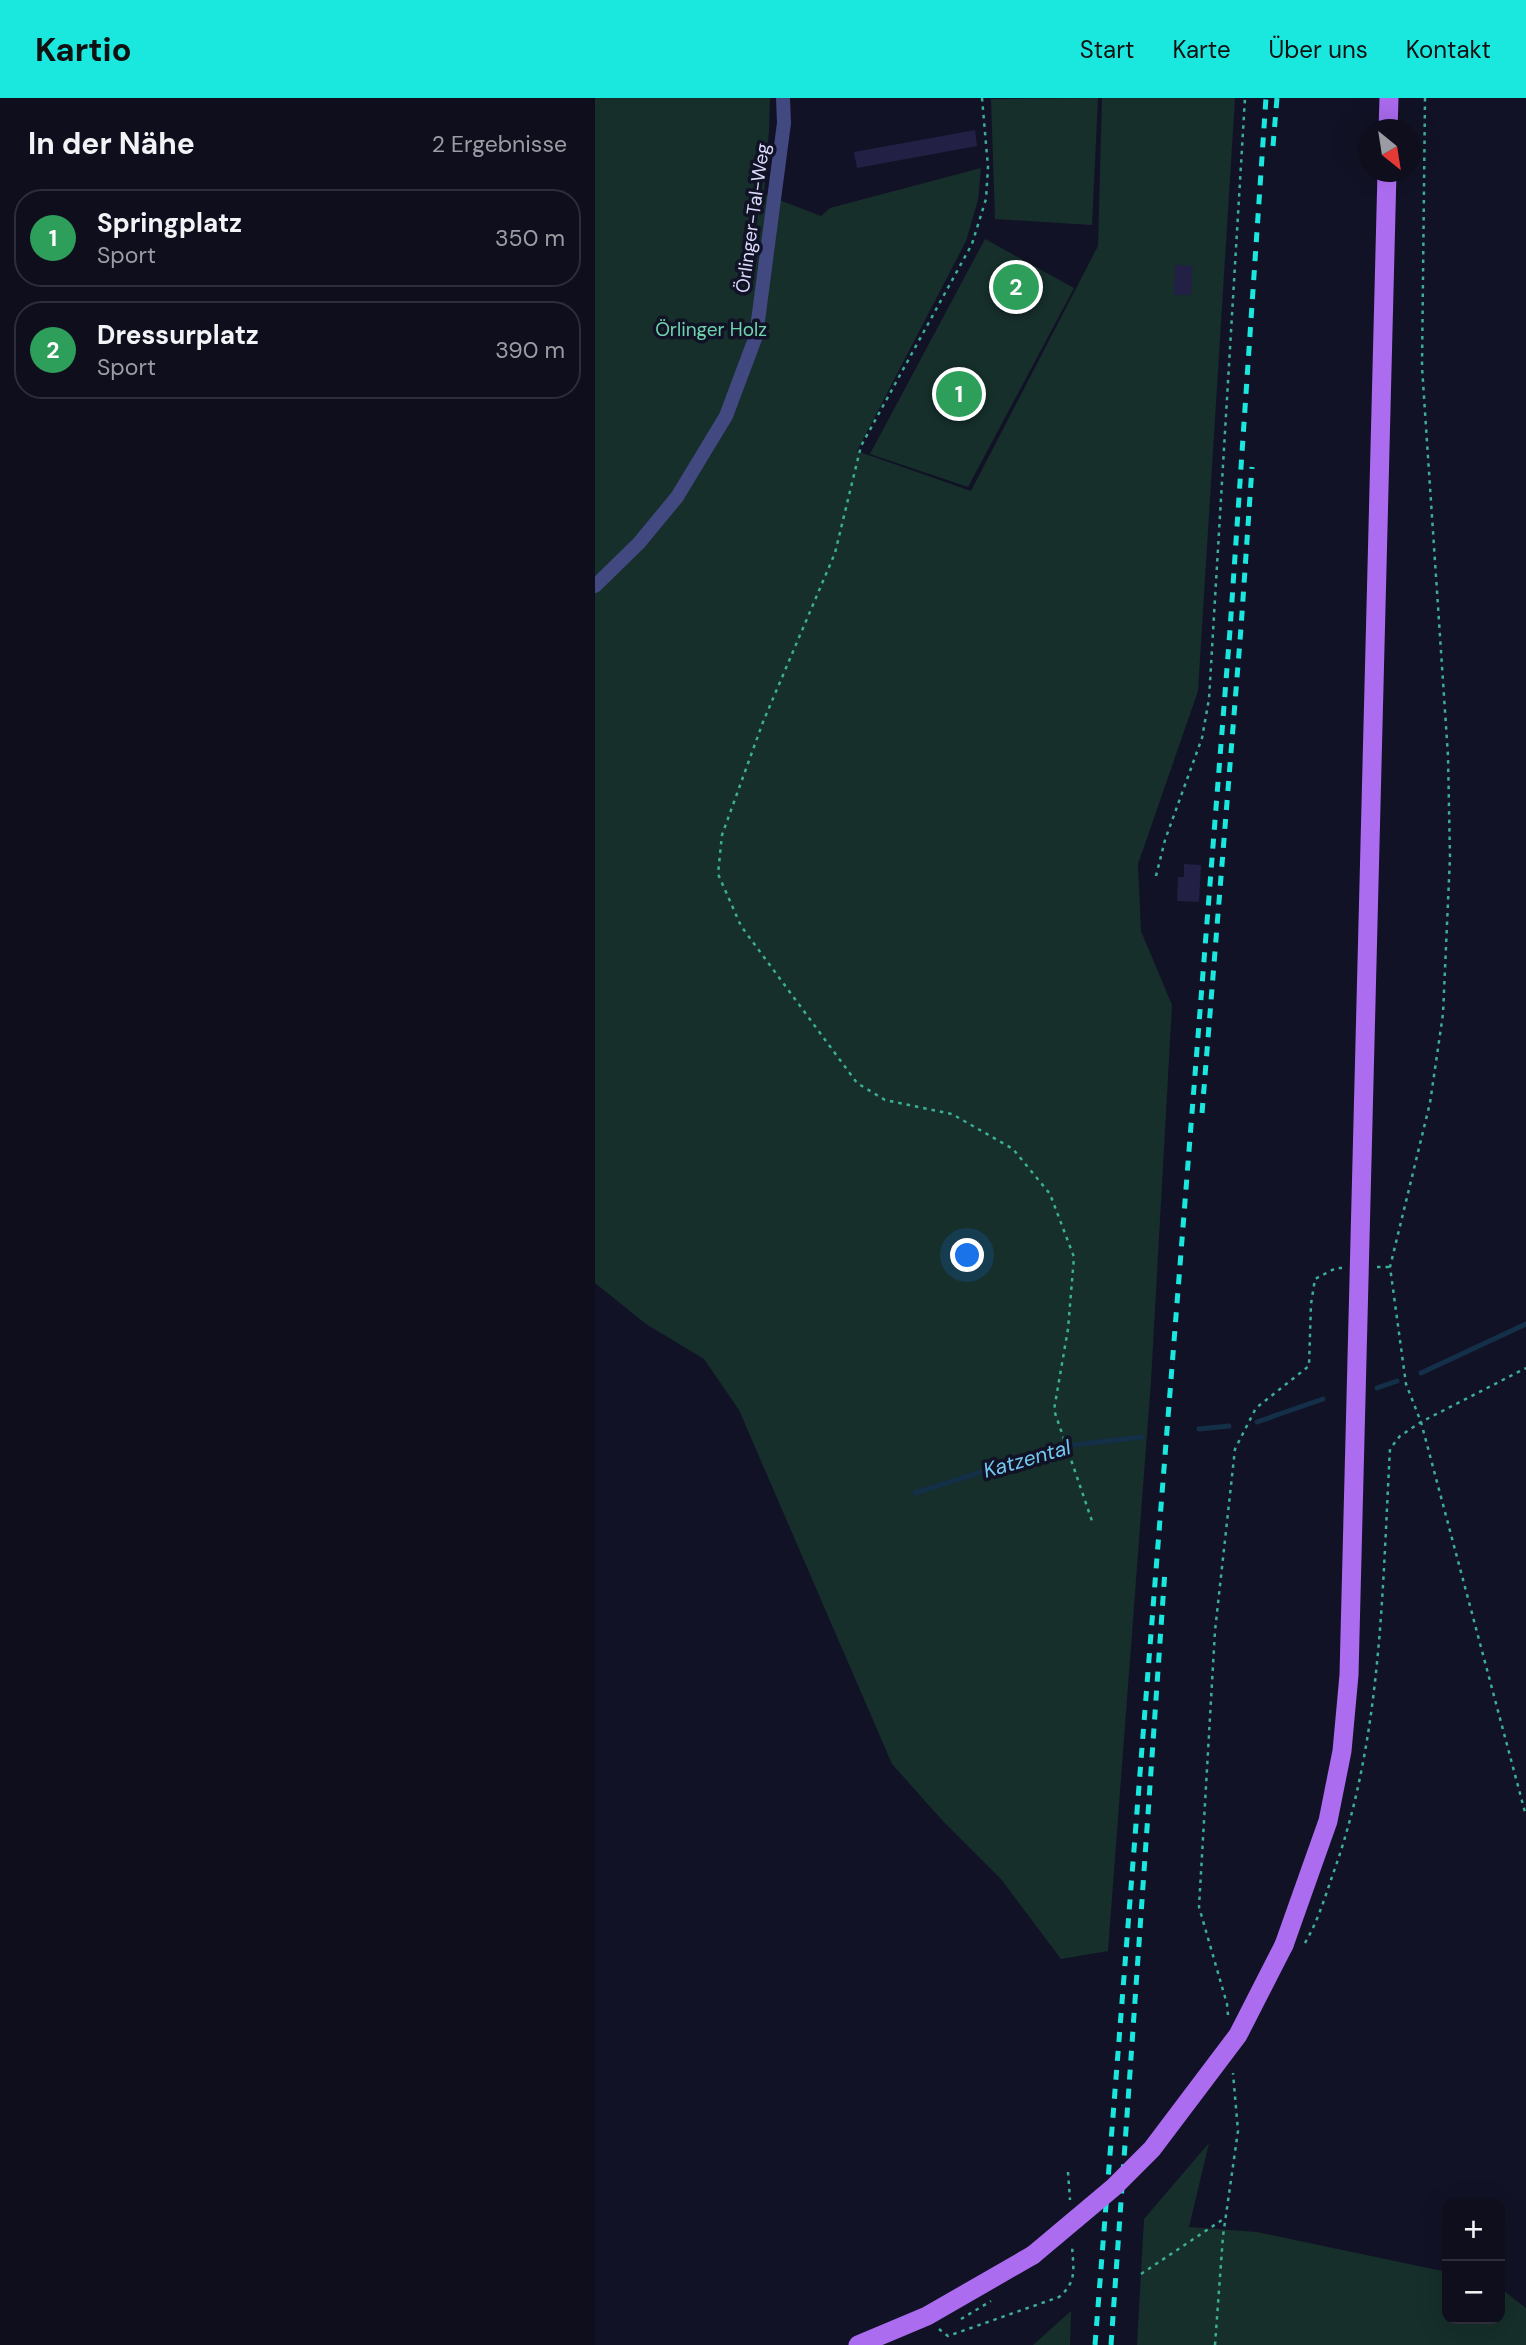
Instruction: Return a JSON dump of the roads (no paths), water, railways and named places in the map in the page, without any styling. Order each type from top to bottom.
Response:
[{"type":"main road","points":[[1388,119],[1389,98]]},
{"type":"main road","points":[[858,2345],[927,2316],[1033,2255],[1114,2187],[1153,2149],[1238,2035],[1284,1945],[1328,1821],[1342,1751],[1349,1675],[1387,182]]},
{"type":"street","name":"Örlinger-Tal-Weg","points":[[595,586],[639,543],[677,497],[726,416],[756,336],[784,123],[783,98]]},
{"type":"waterway","name":"Katzental","points":[[1421,1373],[1526,1324]]},
{"type":"waterway","name":"Katzental","points":[[1377,1388],[1397,1381]]},
{"type":"waterway","name":"Katzental","points":[[1257,1422],[1323,1399]]},
{"type":"waterway","name":"Katzental","points":[[1199,1429],[1229,1426]]},
{"type":"waterway","name":"Katzental","points":[[915,1493],[1065,1446],[1142,1437]]},
{"type":"railway","points":[[1095,2345],[1230,630],[1266,98]]},
{"type":"railway","points":[[1273,146],[1277,98]]},
{"type":"railway","points":[[1202,1113],[1252,467]]},
{"type":"railway","points":[[1111,2345],[1165,1570]]},
{"type":"place","name":"Dressurplatz","points":[[1016,287]]},
{"type":"place","name":"Springplatz","points":[[959,394]]},
{"type":"park label","name":"Örlinger Holz","points":[[711,329]]}]
